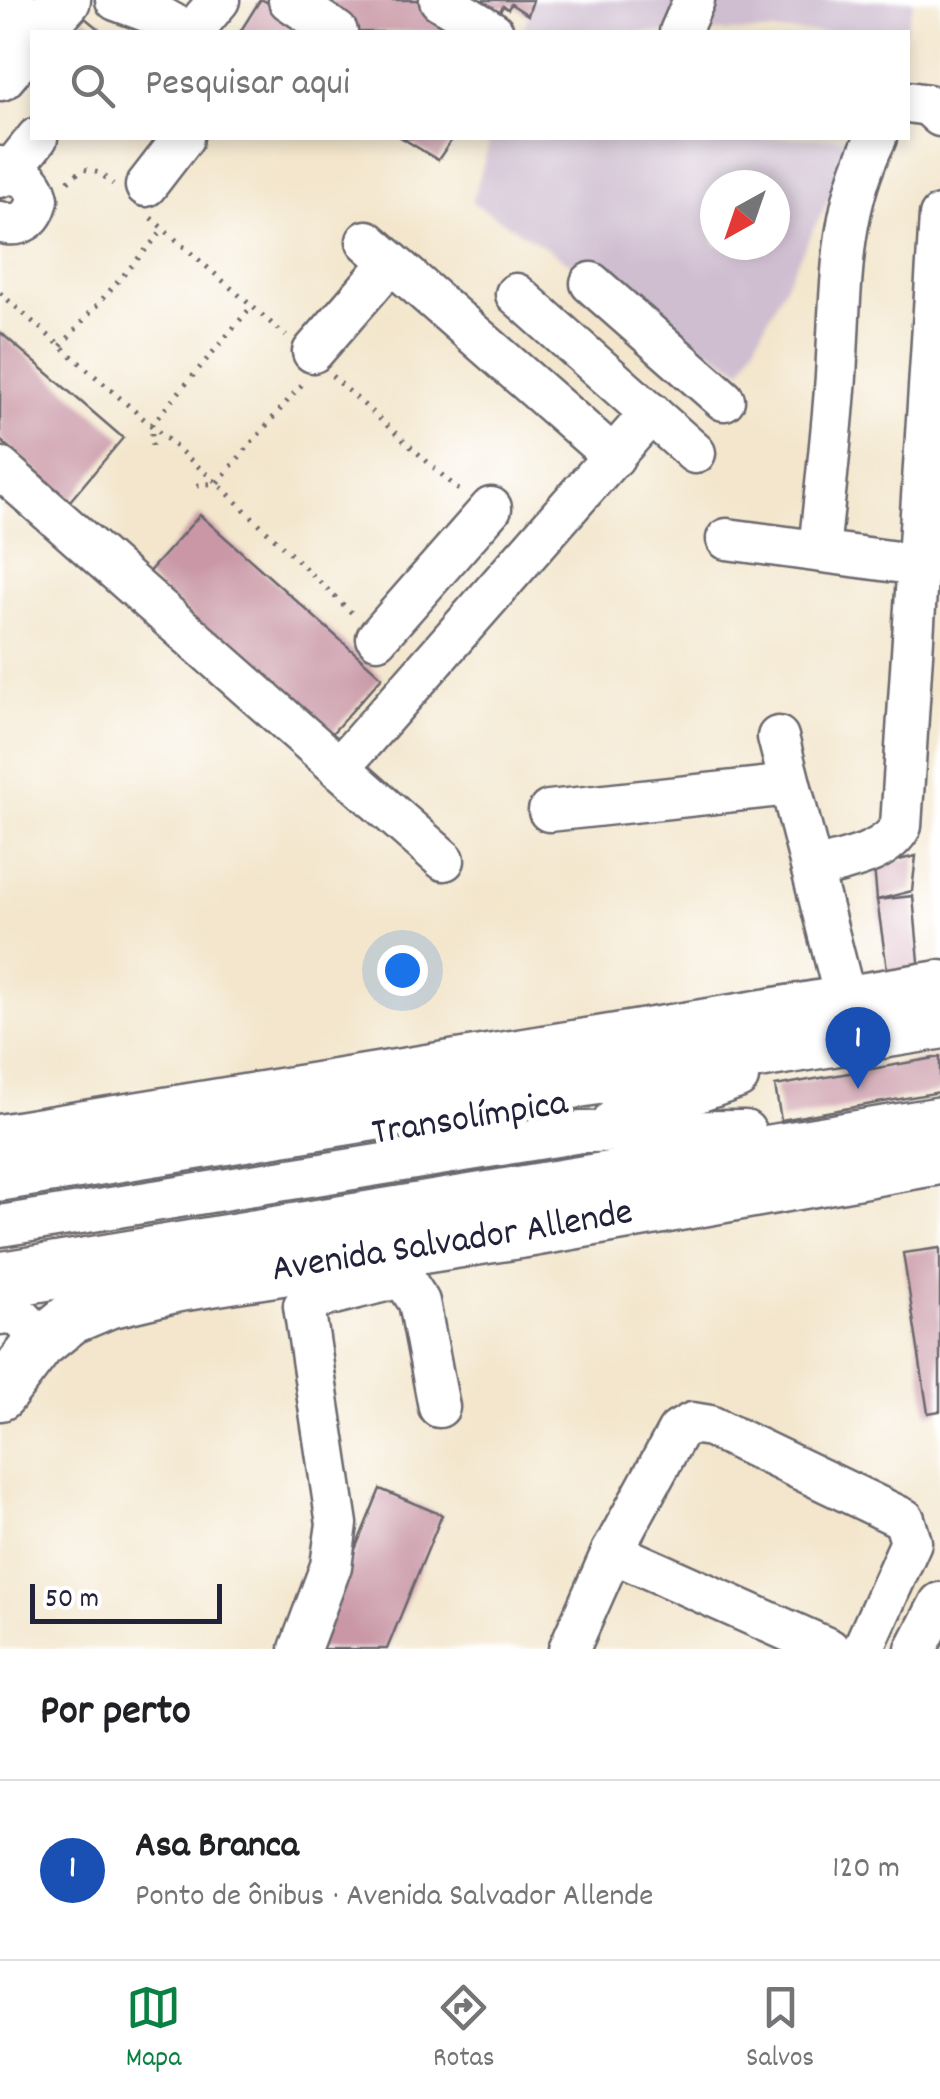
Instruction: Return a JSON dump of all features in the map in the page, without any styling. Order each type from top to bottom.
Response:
[{"type":"highway","points":[[0,1173],[940,1021]]},
{"type":"highway","name":"Avenida Salvador Allende","points":[[0,1280],[940,1125]]},
{"type":"main road","points":[[38,30],[65,0]]},
{"type":"main road","points":[[0,74],[30,40]]},
{"type":"main road","points":[[0,1140],[940,986]]},
{"type":"main road","name":"Avenida Salvador Allende","points":[[0,1395],[38,1344],[70,1318],[108,1302],[179,1286],[532,1231],[940,1159]]},
{"type":"street","points":[[0,18],[15,0]]},
{"type":"street","points":[[0,46],[40,0]]},
{"type":"street","points":[[116,0],[157,14],[203,17]]},
{"type":"street","points":[[289,0],[335,30]]},
{"type":"street","points":[[440,0],[490,30]]},
{"type":"street","points":[[681,30],[694,0]]},
{"type":"street","points":[[910,102],[928,104],[940,116]]},
{"type":"street","points":[[0,222],[20,224],[36,210],[11,178],[36,140]]},
{"type":"street","points":[[136,196],[181,140]]},
{"type":"street","points":[[819,550],[832,437],[846,215],[858,174],[875,140]]},
{"type":"street","points":[[812,870],[880,848],[894,840],[901,826],[940,216]]},
{"type":"street","points":[[308,359],[379,252],[614,458]]},
{"type":"street","points":[[339,768],[614,458],[655,417],[711,388],[592,283]]},
{"type":"street","points":[[516,294],[695,453]]},
{"type":"street","points":[[0,468],[444,860]]},
{"type":"street","points":[[377,638],[489,511]]},
{"type":"street","points":[[727,539],[918,565]]},
{"type":"street","points":[[433,575],[476,613]]},
{"type":"street","points":[[778,737],[846,1002]]},
{"type":"street","points":[[549,811],[790,785]]},
{"type":"street","name":"Transolímpica","points":[[0,1195],[940,1043]]},
{"type":"street","points":[[581,1132],[738,1078]]},
{"type":"street","name":"Transolímpica","points":[[0,1256],[513,1174],[746,1131],[940,1106]]},
{"type":"street","points":[[0,1226],[581,1132],[746,1131]]},
{"type":"street","points":[[300,1649],[330,1566],[337,1524],[304,1306],[310,1300],[393,1280],[406,1282],[418,1302],[440,1407]]},
{"type":"street","points":[[0,1314],[18,1315],[31,1326],[38,1344]]},
{"type":"street","points":[[569,1649],[612,1552],[678,1432],[692,1423],[710,1426],[904,1519],[911,1542],[863,1649]]},
{"type":"street","points":[[612,1552],[829,1649]]},
{"type":"street","points":[[916,1649],[940,1603]]},
{"type":"path","points":[[11,178],[83,169],[100,173],[136,196],[164,229],[308,359],[489,511]]},
{"type":"path","points":[[61,346],[164,229]]},
{"type":"path","points":[[0,293],[218,484],[377,638]]},
{"type":"path","points":[[152,446],[152,424],[252,306]]},
{"type":"path","points":[[218,484],[308,359]]},
{"type":"path","points":[[197,484],[218,484]]},
{"type":"shaded area","points":[[533,0],[914,0],[906,30],[524,30]]},
{"type":"shaded area","points":[[490,140],[859,140],[742,370],[472,202]]},
{"type":"building","points":[[263,0],[312,30],[241,30]]},
{"type":"building","points":[[320,0],[417,0],[466,30],[348,30]]},
{"type":"building","points":[[449,0],[533,0],[528,15],[511,4],[508,9],[503,6],[493,23]]},
{"type":"building","points":[[85,18],[100,30],[74,30]]},
{"type":"building","points":[[405,140],[452,140],[438,160]]},
{"type":"building","points":[[0,332],[123,438],[70,501],[0,440]]},
{"type":"building","points":[[200,515],[382,677],[327,739],[145,576]]},
{"type":"building","points":[[916,856],[912,891],[877,900],[874,866]]},
{"type":"building","points":[[913,896],[920,972],[888,976],[877,900]]},
{"type":"building","points":[[940,1057],[940,1092],[781,1120],[775,1086]]},
{"type":"building","points":[[940,1248],[940,1411],[928,1413],[903,1253]]},
{"type":"building","points":[[380,1489],[442,1515],[387,1649],[314,1649]]},
{"type":"place","name":"Asa Branca","points":[[858,1089]]}]
